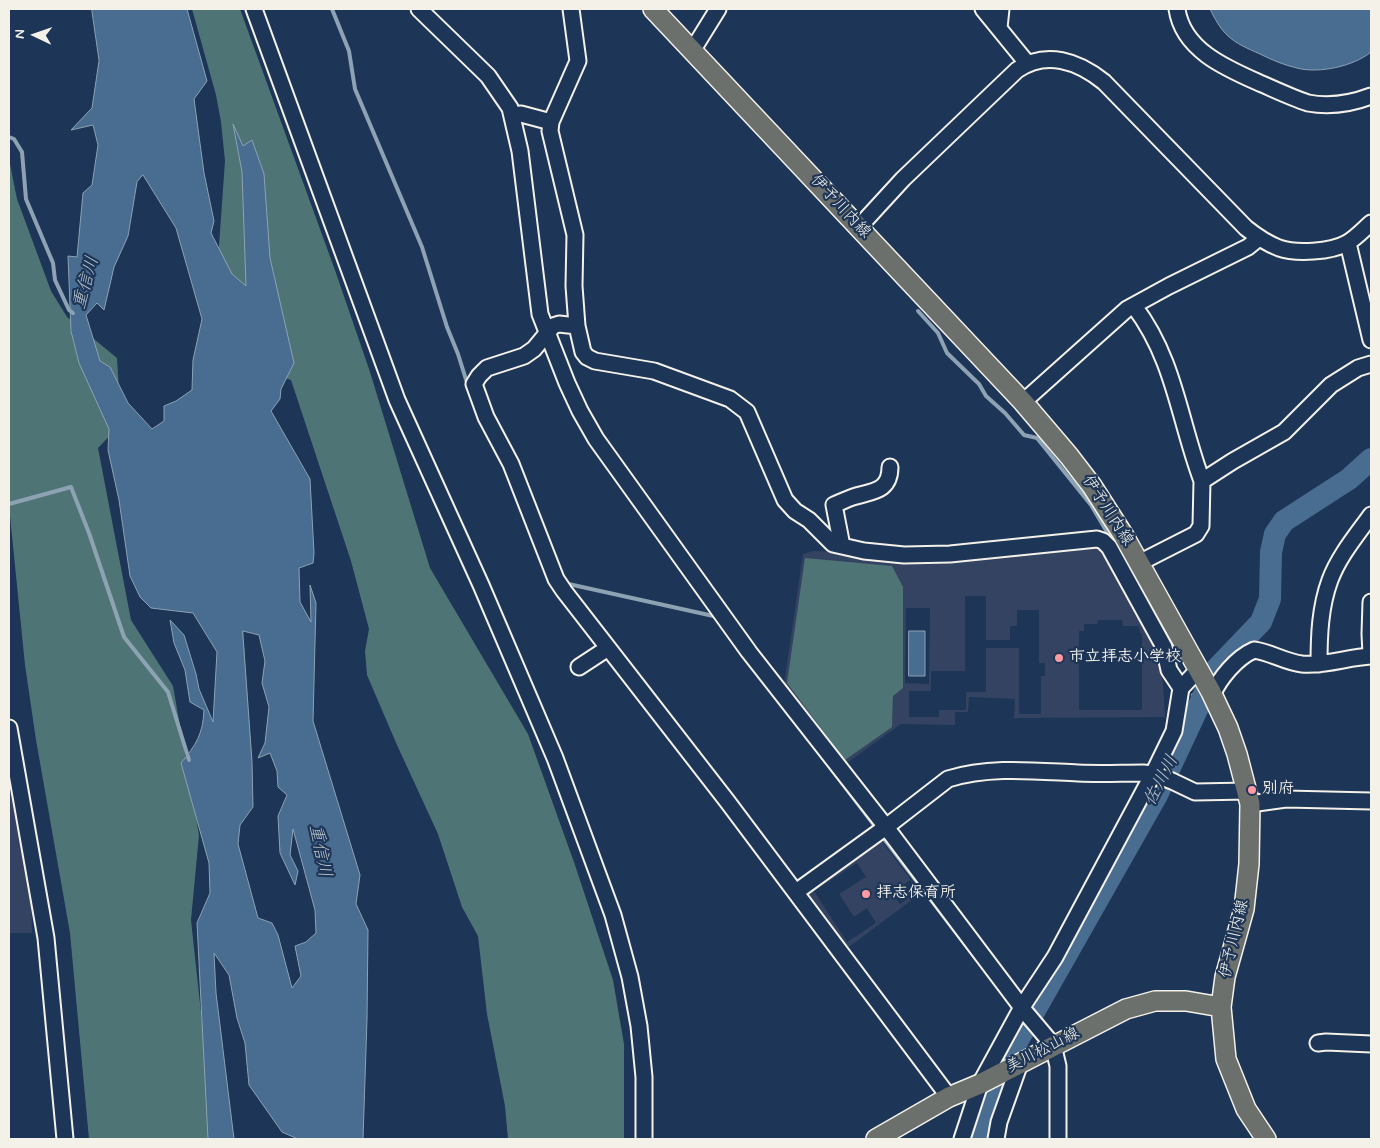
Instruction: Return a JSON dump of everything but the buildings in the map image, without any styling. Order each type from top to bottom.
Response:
[{"type":"main road","name":"伊予川内線","points":[[653,9],[1023,402],[1070,456],[1092,486],[1139,563],[1211,693],[1238,754],[1249,797],[1249,864],[1244,909],[1225,977],[1221,1007],[1226,1059],[1246,1109],[1266,1139]]},
{"type":"main road","name":"美川松山線","points":[[876,1139],[949,1097],[983,1082],[1126,1009],[1155,1001],[1186,1001],[1221,1007]]},
{"type":"street","points":[[254,9],[398,400],[481,585],[554,758],[613,915],[628,969],[639,1026],[644,1078],[644,1139]]},
{"type":"street","points":[[419,9],[488,76],[506,100],[513,116],[520,151],[540,314],[570,390],[596,439],[749,652],[886,827],[1053,1046],[1058,1066],[1058,1139]]},
{"type":"street","points":[[571,9],[578,60],[551,122],[551,138],[575,235],[574,286],[577,326],[583,352],[587,357],[595,361],[654,371],[730,398],[740,405],[747,412],[753,423],[784,500],[795,511],[809,520],[833,544],[864,551],[904,555],[950,554],[1097,539],[1103,542],[1109,547],[1164,647],[1169,670],[1181,688]]},
{"type":"street","points":[[692,50],[718,9]]},
{"type":"street","points":[[982,9],[1028,63]]},
{"type":"street","points":[[998,28],[1001,9]]},
{"type":"street","points":[[1177,9],[1180,21],[1186,32],[1200,50],[1221,65],[1236,72],[1308,103],[1320,105],[1347,104],[1371,96]]},
{"type":"street","points":[[859,227],[903,179],[1017,70],[1028,63],[1042,59],[1058,60],[1089,70],[1104,82],[1246,228],[1259,238],[1280,248],[1293,250],[1330,249],[1348,243],[1371,223]]},
{"type":"street","points":[[513,116],[521,114],[551,122]]},
{"type":"street","points":[[1023,402],[1127,309],[1248,247],[1259,238]]},
{"type":"street","points":[[1348,243],[1371,340]]},
{"type":"street","points":[[1134,306],[1152,332],[1170,371],[1192,454],[1202,481],[1201,526],[1196,534],[1139,563]]},
{"type":"street","points":[[577,326],[559,324],[553,326],[541,342],[524,356],[487,368],[474,384],[486,417],[511,464],[556,579],[796,892],[949,1097]]},
{"type":"street","points":[[1202,481],[1284,432],[1331,384],[1358,368],[1371,364]]},
{"type":"street","points":[[842,546],[834,505],[880,490],[887,481],[890,467]]},
{"type":"street","points":[[1319,664],[1321,616],[1330,581],[1337,565],[1371,515]]},
{"type":"street","points":[[1211,693],[1243,656],[1254,650],[1289,662],[1319,664],[1371,655],[1371,602]]},
{"type":"street","points":[[579,668],[608,648]]},
{"type":"street","points":[[962,1139],[983,1082],[1055,957],[1154,775],[1174,731],[1181,688],[1199,673]]},
{"type":"street","points":[[9,728],[46,938],[65,1139]]},
{"type":"street","points":[[796,892],[886,827],[948,779],[957,776],[1009,769],[1154,775],[1195,792],[1249,797],[1371,801]]},
{"type":"street","points":[[1318,1043],[1371,1044]]},
{"type":"street","points":[[996,1139],[999,1122],[1018,1064]]},
{"type":"shaded area","name":"市立拝志小学校","points":[[1090,547],[1099,549],[1109,559],[1161,653],[1165,717],[1014,718],[1015,699],[969,697],[968,712],[955,712],[955,725],[901,724],[844,765],[784,685],[803,554],[813,551]],"holes":[[[965,596],[986,596],[986,640],[1010,640],[1010,626],[1017,626],[1017,610],[1039,610],[1039,663],[1045,663],[1045,676],[1041,676],[1041,714],[1019,714],[1019,648],[986,648],[986,692],[966,692],[966,710],[939,710],[939,717],[909,717],[909,691],[931,691],[931,671],[965,671]],[[906,608],[930,608],[929,684],[905,683]],[[1098,620],[1122,620],[1123,626],[1139,626],[1140,633],[1142,633],[1142,710],[1079,710],[1079,631],[1084,631],[1084,624],[1097,624]],[[787,683],[893,696],[892,727]]]},
{"type":"shaded area","points":[[9,753],[31,882],[32,933],[9,933]]},
{"type":"shaded area","name":"拝志保育所","points":[[879,838],[921,893],[845,950],[804,895]],"holes":[[[857,863],[866,877],[839,894],[854,917],[867,908],[876,923],[847,942],[814,891]],[[910,880],[918,891],[900,904],[893,894]]]},
{"type":"green space","points":[[192,9],[240,9],[370,372],[430,568],[528,734],[575,865],[613,980],[624,1044],[624,1139],[508,1139],[505,1106],[487,1014],[478,936],[462,907],[438,834],[367,675],[365,651],[369,629],[351,561],[291,380],[265,371],[216,288],[225,161],[216,95]]},
{"type":"green space","points":[[9,159],[17,199],[51,291],[67,317],[117,358],[121,424],[98,448],[131,620],[173,686],[199,835],[191,920],[208,1078],[218,1139],[89,1139],[70,933],[36,740],[25,665],[9,506]]},
{"type":"green space","points":[[805,558],[892,566],[903,587],[903,688],[893,696],[892,727],[845,760],[787,683]]},
{"type":"water","name":"重信川","points":[[92,9],[187,9],[207,81],[194,99],[204,173],[214,221],[211,233],[232,274],[246,286],[242,172],[233,124],[243,146],[252,140],[264,174],[270,258],[294,363],[281,389],[280,399],[271,411],[310,479],[313,563],[299,568],[300,602],[311,622],[310,585],[316,603],[313,721],[360,875],[356,904],[368,930],[363,1139],[298,1139],[282,1132],[249,1085],[245,1043],[237,1018],[229,975],[214,953],[216,993],[234,1139],[208,1139],[197,923],[210,893],[209,863],[181,763],[198,739],[204,710],[190,702],[185,670],[174,643],[170,620],[184,635],[199,689],[213,722],[217,652],[193,613],[151,608],[140,597],[130,576],[119,500],[108,450],[109,429],[79,363],[71,331],[68,256],[77,257],[83,193],[92,185],[98,145],[93,125],[71,130],[92,108],[99,61]],"holes":[[[143,175],[176,228],[202,319],[193,360],[192,390],[176,401],[164,406],[164,421],[152,429],[128,403],[110,367],[100,361],[86,315],[97,303],[104,310],[114,267],[128,236],[137,182]],[[243,631],[259,635],[265,661],[262,683],[269,707],[265,743],[258,758],[270,753],[277,771],[278,787],[287,795],[278,816],[280,853],[295,885],[298,871],[290,855],[293,829],[315,910],[316,933],[306,942],[295,946],[301,976],[292,988],[278,935],[272,923],[258,918],[238,844],[240,825],[253,807],[252,762]]]},
{"type":"water","points":[[1210,9],[1371,9],[1371,52],[1364,57],[1336,68],[1306,70],[1292,67],[1234,41],[1215,20]]},
{"type":"water","points":[[909,631],[925,631],[925,676],[909,676]]},
{"type":"waterway","points":[[332,9],[349,51],[355,89],[422,247],[468,386]]},
{"type":"waterway","name":"重信川","points":[[9,137],[14,139],[22,152],[26,199],[53,263],[55,280],[69,310],[73,313]]},
{"type":"waterway","points":[[918,311],[938,333],[947,353],[979,384],[986,396],[1005,413],[1024,435],[1037,438],[1091,505],[1113,542]]},
{"type":"waterway","name":"佐川川","points":[[981,1139],[995,1092],[1018,1040],[1157,795],[1216,669],[1261,622],[1270,599],[1271,552],[1275,534],[1284,521],[1349,479],[1371,459]]},
{"type":"waterway","points":[[9,504],[71,487],[89,533],[124,637],[168,692],[189,760]]},
{"type":"waterway","points":[[564,583],[718,617]]},
{"type":"waterway","points":[[1193,695],[1199,704]]},
{"type":"waterway","points":[[813,745],[877,829]]},
{"type":"waterway","points":[[881,835],[977,960]]},
{"type":"waterway","name":"佐川川","points":[[1022,1021],[1026,1026]]},
{"type":"place","name":"市立拝志小学校","points":[[1059,658]]},
{"type":"place","name":"別府","points":[[1252,790]]},
{"type":"place","name":"拝志保育所","points":[[866,894]]}]
